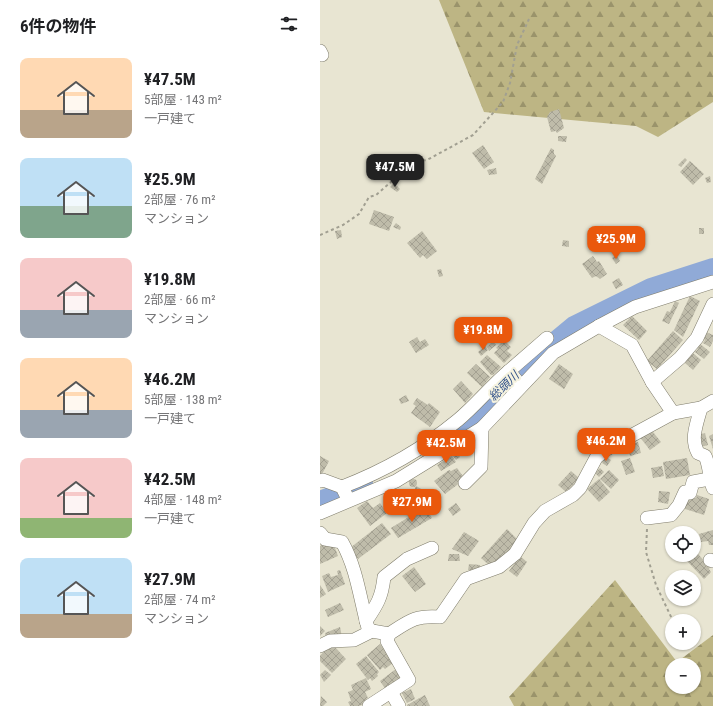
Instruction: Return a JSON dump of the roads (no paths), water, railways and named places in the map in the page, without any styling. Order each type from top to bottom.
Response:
[{"type":"street","points":[[320,514],[349,500],[396,481],[482,428],[553,353],[635,307],[713,282]]},
{"type":"street","points":[[652,382],[680,358],[697,338],[713,304]]},
{"type":"street","points":[[599,326],[632,345],[652,382],[673,413]]},
{"type":"street","points":[[342,487],[385,468],[431,440],[459,419],[509,371],[547,338]]},
{"type":"street","points":[[509,371],[521,386]]},
{"type":"street","points":[[369,706],[409,680],[387,641],[389,634],[413,618],[430,616],[440,617],[466,579],[499,567],[515,554],[534,523],[545,511],[573,495],[580,488],[596,458],[605,450],[673,413],[701,408],[713,401]]},
{"type":"street","points":[[647,518],[671,515],[679,505],[685,492],[690,493],[693,482],[711,484],[707,460],[705,456],[698,453],[694,444],[694,436],[701,408]]},
{"type":"street","points":[[465,482],[481,467],[482,428]]},
{"type":"street","points":[[320,481],[323,480],[342,487],[349,500]]},
{"type":"street","points":[[320,533],[325,539],[342,542],[350,555],[369,626]]},
{"type":"street","points":[[320,646],[330,641],[354,640],[369,626],[382,595],[384,577],[406,559],[432,548]]},
{"type":"street","points":[[369,626],[389,634]]},
{"type":"street","points":[[391,692],[399,706]]},
{"type":"waterway","name":"総頭川","points":[[453,428],[482,409],[510,379],[574,326],[651,288],[713,268]]},
{"type":"waterway","name":"総頭川","points":[[320,501],[363,484]]}]
